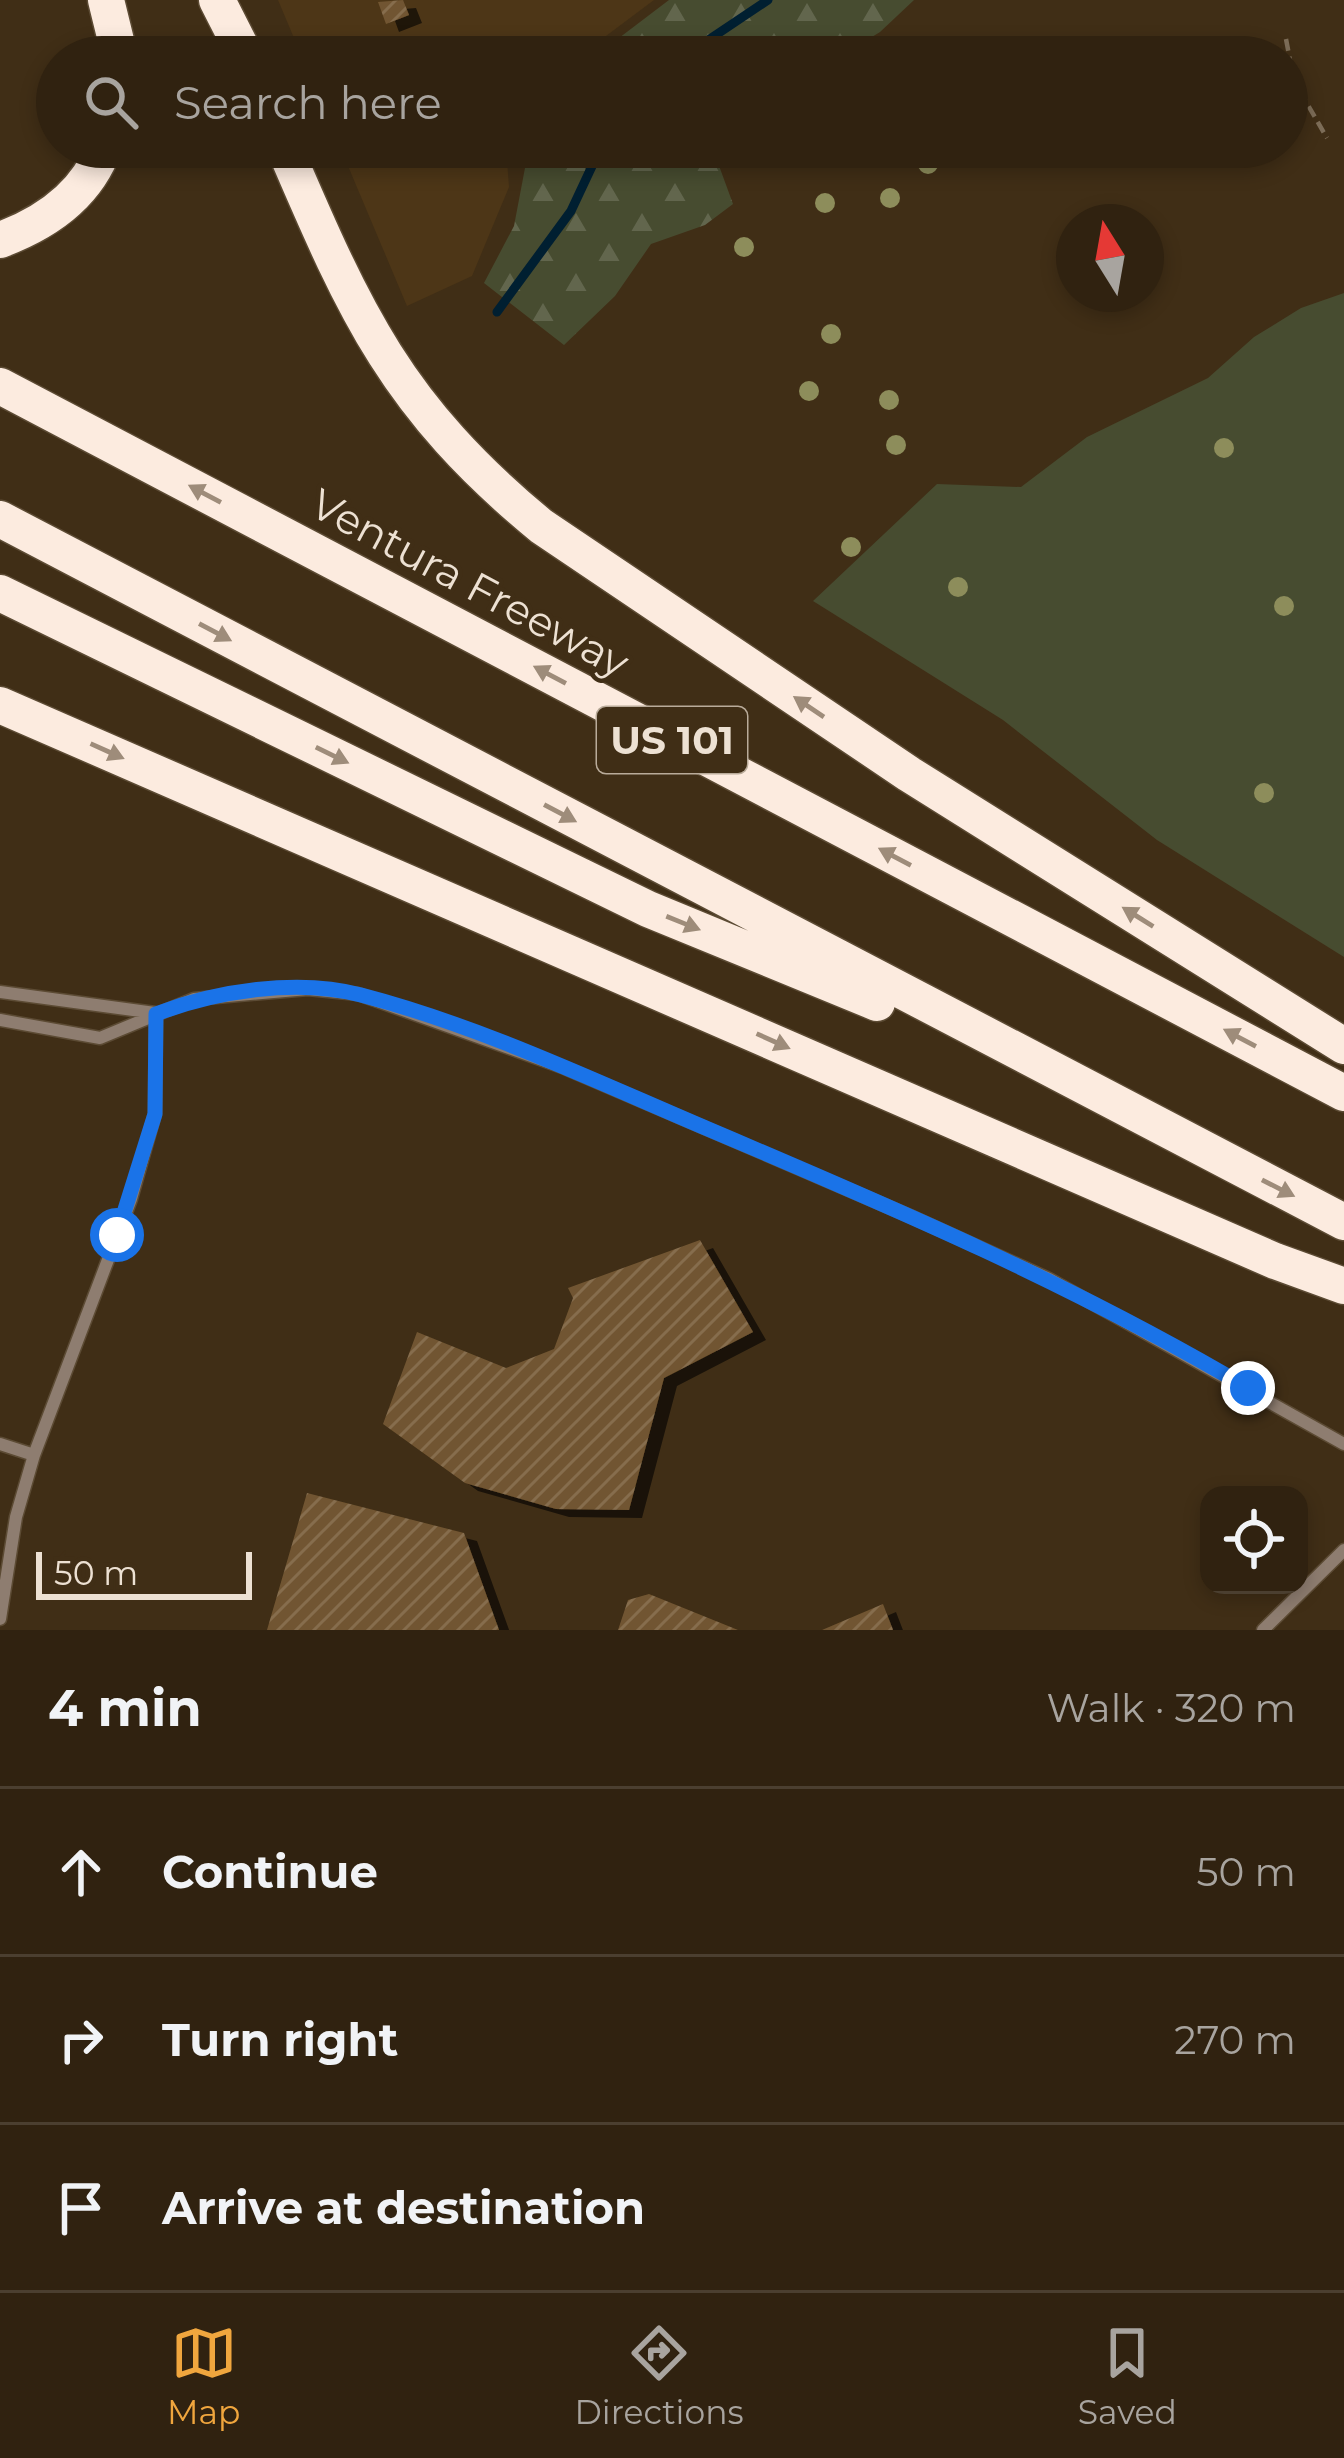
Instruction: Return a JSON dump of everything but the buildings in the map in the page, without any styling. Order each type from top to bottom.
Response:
[{"type":"highway","points":[[106,0],[115,36]]},
{"type":"highway","points":[[217,0],[235,36]]},
{"type":"highway","points":[[0,239],[27,230],[70,201],[91,168]]},
{"type":"highway","points":[[294,168],[372,340],[442,437],[484,479],[541,526],[890,761],[1344,1046]]},
{"type":"highway","name":"Ventura Freeway","points":[[0,386],[1344,1093]]},
{"type":"highway","name":"US 101","points":[[0,519],[1344,1222]]},
{"type":"highway","points":[[0,593],[648,909],[1077,1085]]},
{"type":"highway","points":[[0,704],[1253,1252],[1344,1286]]},
{"type":"lane","points":[[0,1020],[100,1038],[194,999],[263,991],[358,994],[542,1058],[1049,1280],[1344,1444]]},
{"type":"lane","points":[[0,992],[156,1014]]},
{"type":"lane","points":[[0,1619],[16,1517],[34,1455],[147,1145],[158,1079],[156,1014]]},
{"type":"lane","points":[[0,1444],[34,1455]]},
{"type":"lane","points":[[1263,1630],[1344,1550]]},
{"type":"path","points":[[1308,105],[1327,138]]},
{"type":"shaded area","points":[[278,0],[654,0],[606,36],[293,36]]},
{"type":"shaded area","points":[[349,168],[508,168],[509,187],[472,276],[407,306]]},
{"type":"green space","points":[[669,0],[914,0],[873,36],[622,36]]},
{"type":"green space","points":[[525,168],[720,168],[733,204],[705,225],[651,244],[615,296],[564,345],[484,283],[514,226]]},
{"type":"green space","points":[[1344,293],[1344,957],[1157,840],[1003,720],[813,601],[937,484],[1021,487],[1087,437],[1208,378],[1254,337],[1301,308]]},
{"type":"waterway","points":[[714,36],[768,0]]},
{"type":"waterway","points":[[497,312],[571,211],[591,168]]},
{"type":"route","points":[[117,1235],[155,1114],[156,1014],[194,999],[263,991],[358,994],[542,1058],[912,1217],[1049,1280],[1248,1388]]}]
